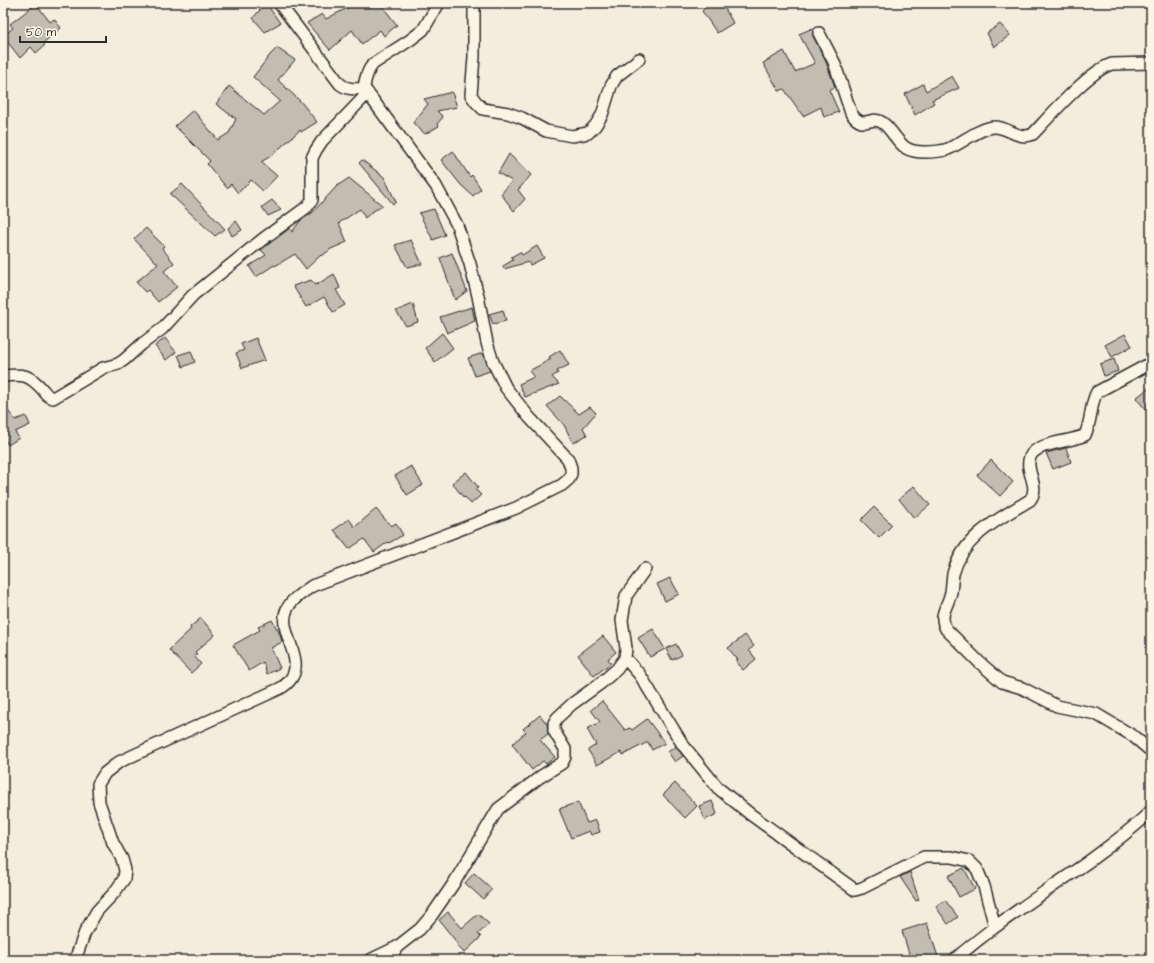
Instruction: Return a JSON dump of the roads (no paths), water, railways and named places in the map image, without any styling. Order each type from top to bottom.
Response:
[{"type":"street","points":[[279,3],[340,84],[345,88],[366,91]]},
{"type":"street","points":[[79,958],[85,932],[97,911],[114,893],[124,879],[126,870],[113,843],[99,802],[98,784],[105,773],[119,762],[281,688],[291,679],[294,668],[294,654],[284,622],[286,610],[297,597],[312,586],[516,508],[562,485],[569,479],[571,474],[568,459],[524,412],[506,388],[493,362],[487,343],[470,264],[457,225],[439,192],[366,91],[365,80],[368,70],[373,64],[423,30],[439,3]]},
{"type":"street","points":[[474,3],[472,95],[483,109],[508,113],[522,118],[546,131],[572,136],[588,133],[595,126],[602,115],[611,86],[617,76],[639,58]]},
{"type":"street","points":[[819,33],[834,62],[851,114],[860,122],[875,120],[883,123],[906,148],[916,152],[935,152],[948,149],[966,138],[995,127],[1028,137],[1033,134],[1058,107],[1091,76],[1107,65],[1151,63]]},
{"type":"street","points":[[3,376],[20,374],[26,376],[37,384],[47,395],[53,398],[103,368],[118,364],[124,360],[162,329],[193,295],[263,239],[307,207],[312,200],[312,158],[316,150],[322,141],[366,91]]},
{"type":"street","points":[[1151,363],[1097,392],[1094,396],[1091,418],[1085,434],[1040,448],[1030,456],[1029,463],[1034,488],[1033,496],[1030,500],[988,526],[972,539],[963,550],[953,574],[951,593],[942,616],[946,629],[979,662],[1002,682],[1022,688],[1057,706],[1096,714],[1133,736],[1151,751]]},
{"type":"street","points":[[370,960],[397,947],[420,929],[432,915],[454,883],[498,809],[540,777],[562,763],[565,756],[565,749],[554,731],[554,723],[557,718],[572,704],[601,683],[617,669],[625,658],[626,648],[622,620],[626,596],[645,569]]},
{"type":"street","points":[[625,658],[643,679],[673,731],[683,745],[718,788],[750,814],[806,853],[839,879],[855,890],[862,888],[924,857],[952,857],[969,861],[977,869],[984,886],[995,927]]},
{"type":"street","points":[[954,960],[995,927],[1117,840],[1140,822],[1151,811]]},
{"type":"street","points":[[395,960],[394,952],[397,947]]}]
